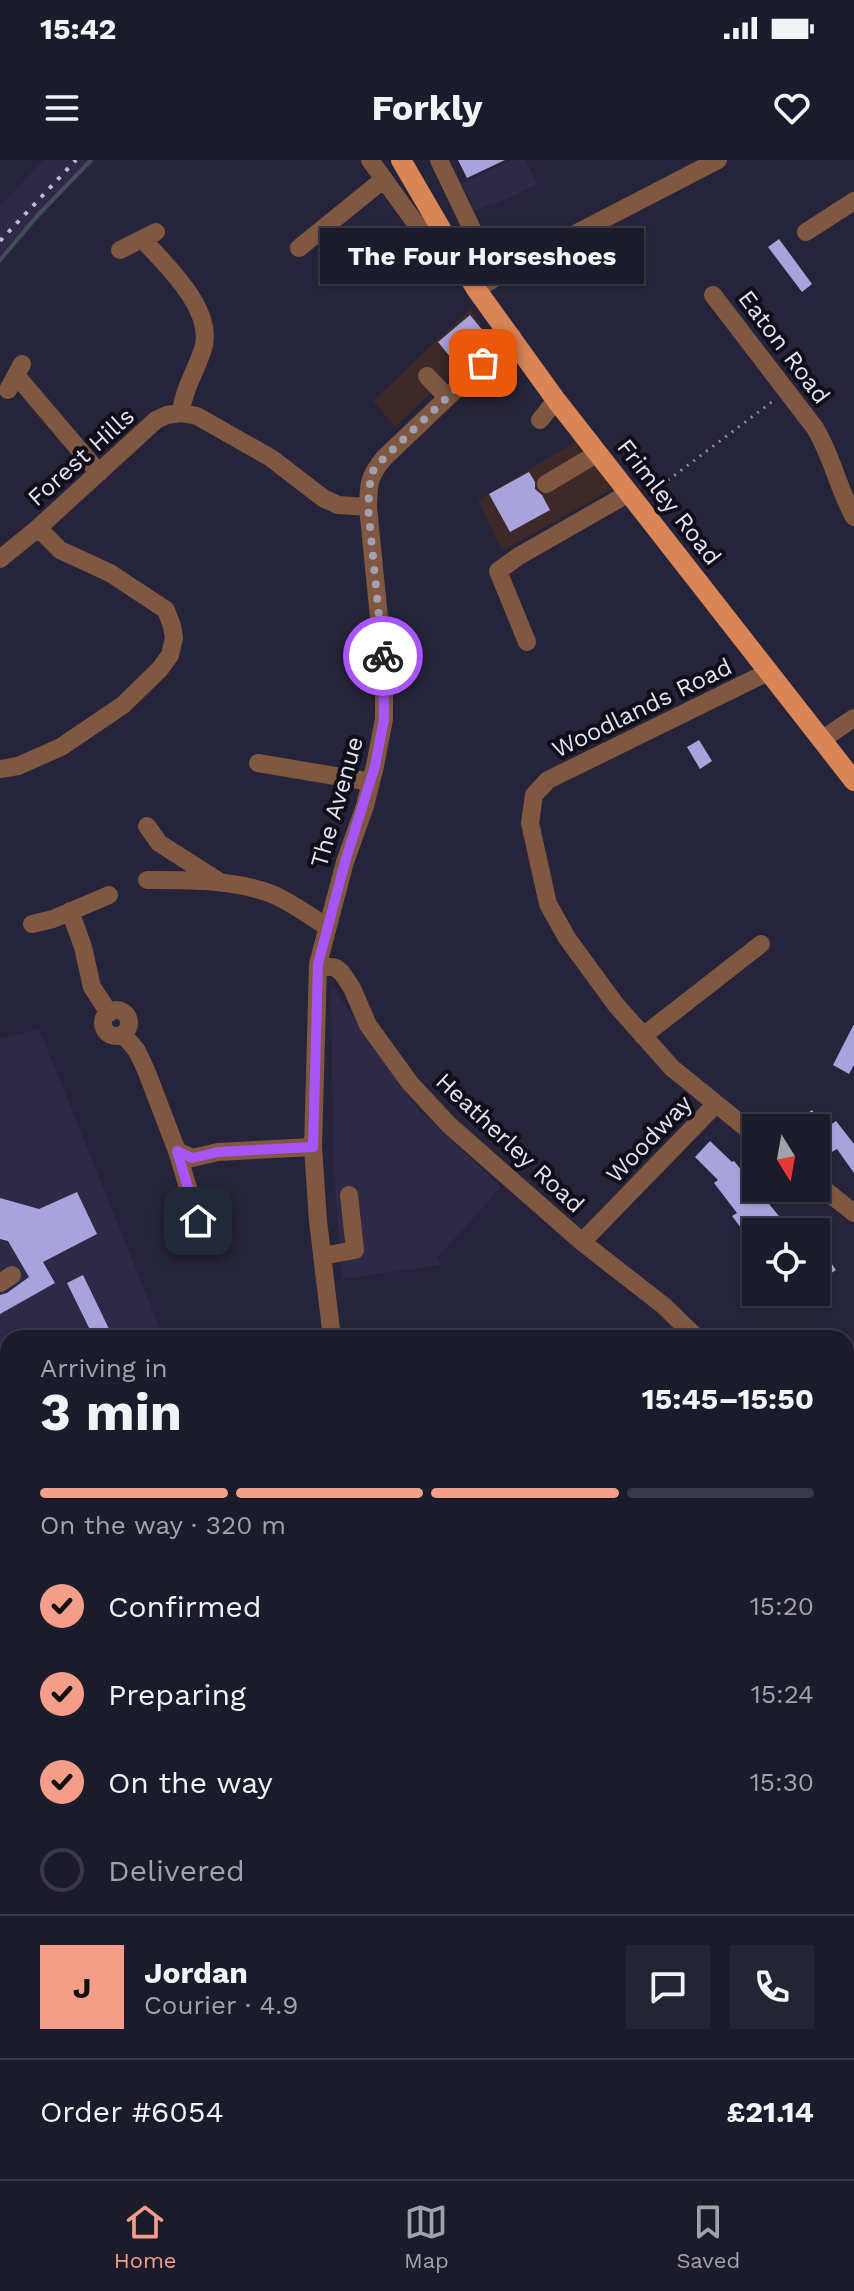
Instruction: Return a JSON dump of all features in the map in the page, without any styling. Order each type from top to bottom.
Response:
[{"type":"main road","name":"Frimley Road","points":[[401,160],[476,289],[556,400],[854,781]]},
{"type":"street","name":"Frimley Road","points":[[370,160],[432,246],[452,249]]},
{"type":"street","points":[[439,160],[495,277]]},
{"type":"street","points":[[476,289],[718,160]]},
{"type":"street","points":[[299,248],[384,179]]},
{"type":"street","points":[[806,232],[854,201]]},
{"type":"street","points":[[120,250],[149,236],[200,311],[206,339],[182,399],[181,413],[197,416],[271,458],[323,498],[338,505],[368,507]]},
{"type":"street","name":"Eaton Road","points":[[713,295],[815,428],[826,447],[854,517]]},
{"type":"street","name":"The Avenue","points":[[331,1330],[313,1147],[318,964],[371,782],[384,719],[384,668],[368,507],[371,473],[512,336]]},
{"type":"street","points":[[15,376],[99,473]]},
{"type":"street","points":[[427,376],[447,397]]},
{"type":"street","points":[[540,420],[556,400]]},
{"type":"street","name":"Forest Hills","points":[[0,559],[156,420],[181,413]]},
{"type":"street","points":[[546,484],[598,453]]},
{"type":"street","points":[[527,642],[498,571],[629,493]]},
{"type":"street","points":[[0,769],[18,766],[61,747],[123,705],[160,669],[170,655],[174,638],[166,610],[110,573],[60,550],[38,528]]},
{"type":"street","name":"Woodlands Road","points":[[742,1125],[672,1068],[616,1005],[567,938],[548,904],[530,823],[534,795],[548,780],[768,672]]},
{"type":"street","points":[[821,740],[854,718]]},
{"type":"street","points":[[258,763],[371,782]]},
{"type":"street","points":[[147,826],[159,843],[220,881]]},
{"type":"street","points":[[147,880],[238,884],[275,895],[327,927]]},
{"type":"street","points":[[32,924],[109,895]]},
{"type":"street","points":[[70,911],[83,947],[92,987],[109,1013],[117,1010],[125,1014],[129,1023],[123,1034],[142,1061],[207,1218],[177,1229]]},
{"type":"street","points":[[643,1036],[761,944]]},
{"type":"street","name":"Heatherley Road","points":[[318,964],[330,965],[342,973],[368,1025],[410,1083],[488,1161],[582,1242],[664,1306],[689,1330]]},
{"type":"street","name":"Woodway","points":[[582,1242],[716,1104]]},
{"type":"street","points":[[177,1151],[192,1158],[218,1152],[313,1147]]},
{"type":"street","points":[[830,1194],[854,1213]]},
{"type":"street","points":[[322,1256],[355,1250],[349,1195]]},
{"type":"path","points":[[655,490],[786,391]]},
{"type":"shaded area","points":[[44,160],[97,160],[62,194],[0,264],[0,206]]},
{"type":"shaded area","points":[[511,160],[526,160],[537,184],[475,211],[462,184]]},
{"type":"shaded area","points":[[471,308],[489,338],[395,427],[373,401]]},
{"type":"shaded area","points":[[577,441],[612,489],[502,551],[478,500]]},
{"type":"shaded area","points":[[331,984],[420,1111],[501,1187],[437,1258],[441,1265],[342,1279],[333,1163]]},
{"type":"shaded area","points":[[39,1029],[161,1330],[0,1330],[0,1039]]},
{"type":"building","points":[[458,160],[505,160],[467,178]]},
{"type":"building","points":[[779,239],[812,284],[802,292],[768,247]]},
{"type":"building","points":[[470,315],[489,338],[463,363],[456,354],[451,358],[438,342]]},
{"type":"building","points":[[529,472],[535,489],[550,510],[510,532],[489,494]]},
{"type":"building","points":[[699,740],[712,761],[700,769],[687,747]]},
{"type":"building","points":[[854,1024],[854,1065],[849,1074],[833,1065]]},
{"type":"building","points":[[836,1121],[854,1144],[854,1173],[837,1149],[830,1153],[830,1125]]},
{"type":"building","points":[[710,1141],[742,1171],[742,1202],[767,1202],[781,1218],[742,1218],[742,1229],[732,1216],[737,1213],[714,1183],[718,1180],[695,1157]]},
{"type":"building","points":[[77,1192],[97,1234],[43,1262],[55,1283],[0,1314],[0,1295],[29,1277],[8,1241],[0,1239],[0,1198],[39,1209]]},
{"type":"building","points":[[83,1275],[110,1330],[90,1330],[67,1283]]},
{"type":"waterway","points":[[0,260],[91,160]]},
{"type":"railway","points":[[0,241],[76,160]]},
{"type":"way so far","points":[[383,656],[368,507],[371,473],[483,363]]},
{"type":"place","name":"The Four Horseshoes","points":[[483,363]]},
{"type":"route","points":[[198,1221],[177,1151],[192,1158],[218,1152],[313,1147],[318,964],[375,766],[384,719],[383,656]]}]
